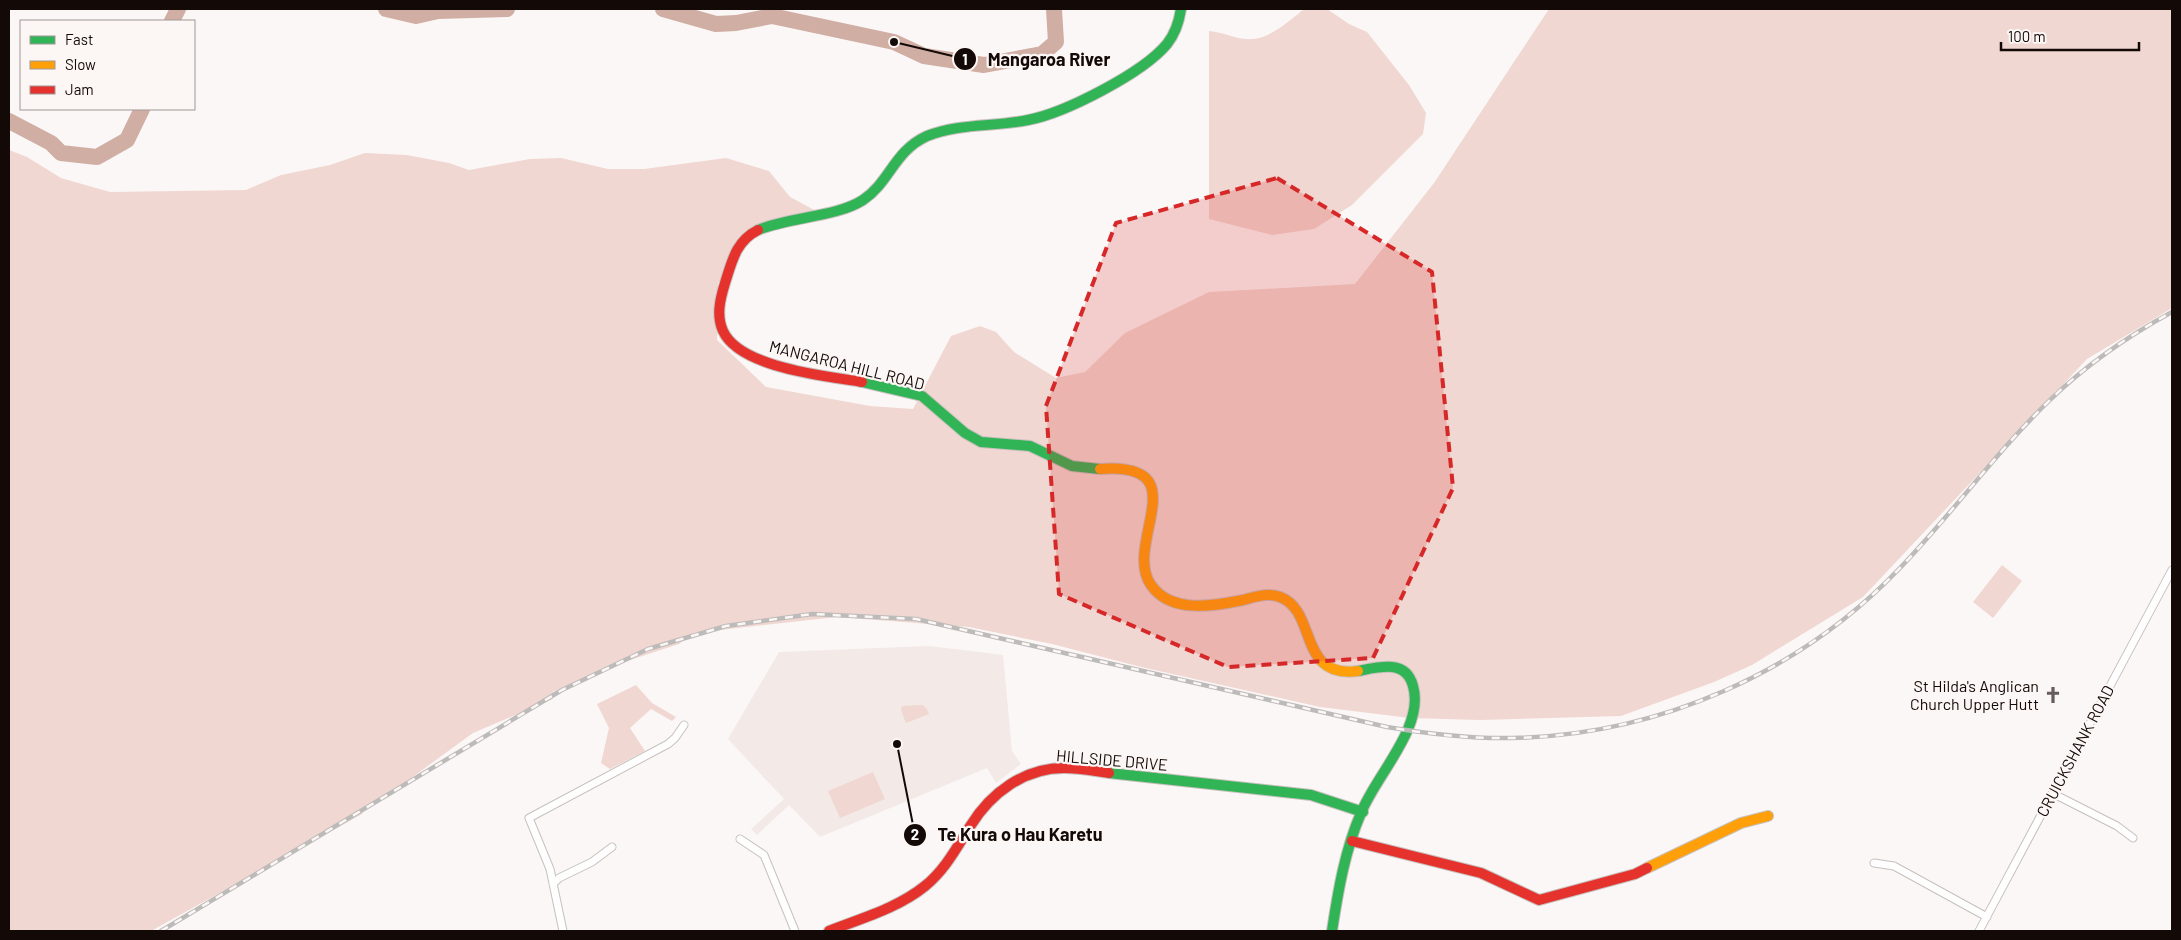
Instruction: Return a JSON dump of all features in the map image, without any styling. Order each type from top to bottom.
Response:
[{"type":"street","name":"MANGAROA HILL ROAD","points":[[1181,9],[1176,29],[1162,49],[1130,72],[1080,100],[1056,112],[1036,118],[948,131],[921,139],[904,150],[885,179],[867,199],[855,205],[760,229],[747,236],[738,245],[733,258],[720,297],[719,320],[724,334],[732,345],[751,356],[812,375],[922,396],[934,404],[970,437],[984,443],[1024,445],[1044,451],[1074,467],[1087,470],[1126,469],[1140,473],[1148,482],[1152,494],[1152,515],[1144,569],[1149,582],[1157,592],[1177,603],[1203,606],[1269,595],[1281,597],[1295,610],[1308,643],[1324,663],[1342,672],[1386,665],[1403,672],[1411,680],[1415,691],[1416,700],[1411,719],[1403,740],[1377,779],[1362,812],[1342,873],[1332,931]]},
{"type":"street","name":"CRUICKSHANK ROAD","points":[[1979,931],[2172,570]]},
{"type":"street","points":[[563,931],[553,884],[529,818],[668,744],[684,725]]},
{"type":"street","name":"HILLSIDE DRIVE","points":[[828,931],[893,905],[916,893],[950,861],[976,816],[988,802],[1021,778],[1040,770],[1064,768],[1282,792],[1311,796],[1362,812]]},
{"type":"street","points":[[2052,793],[2117,826],[2133,838]]},
{"type":"street","points":[[1352,841],[1481,873],[1530,898],[1539,900],[1627,876],[1741,823],[1768,816]]},
{"type":"street","points":[[740,839],[764,855],[795,931]]},
{"type":"street","points":[[553,884],[559,878],[592,862],[612,847]]},
{"type":"street","points":[[1874,863],[1894,866],[1987,917]]},
{"type":"highlighted area","points":[[1277,178],[1432,272],[1453,488],[1373,658],[1228,667],[1059,594],[1046,406],[1116,223]]},
{"type":"shaded area","points":[[1304,9],[1327,9],[1349,24],[1367,32],[1409,85],[1426,113],[1423,134],[1352,205],[1314,229],[1272,235],[1209,219],[1209,31],[1243,39],[1255,39],[1270,34]]},
{"type":"shaded area","points":[[1549,9],[2172,9],[2172,308],[2087,359],[1863,597],[1752,665],[1714,682],[1621,716],[1480,720],[1410,718],[1320,707],[1141,667],[1052,644],[969,627],[837,617],[693,633],[679,644],[618,664],[553,692],[553,699],[473,733],[399,787],[365,806],[362,814],[151,931],[9,931],[9,150],[27,157],[61,178],[110,192],[246,190],[281,175],[330,165],[365,153],[407,155],[449,163],[469,170],[530,159],[561,158],[608,169],[644,169],[726,158],[769,171],[790,197],[818,212],[746,238],[718,283],[717,340],[766,387],[870,406],[913,409],[951,336],[980,326],[996,332],[1014,352],[1056,378],[1085,372],[1125,333],[1209,292],[1355,284],[1434,183]]},
{"type":"shaded area","points":[[2002,565],[2022,581],[1993,618],[1973,602]]},
{"type":"shaded area","points":[[930,646],[1003,655],[1012,751],[1021,764],[996,783],[987,768],[820,837],[789,805],[757,835],[751,829],[784,799],[728,739],[779,652]]},
{"type":"shaded area","points":[[636,685],[652,703],[676,717],[672,721],[651,709],[630,728],[645,751],[610,769],[601,763],[609,728],[597,704]]},
{"type":"shaded area","points":[[923,705],[929,714],[906,723],[901,710],[902,706]]},
{"type":"shaded area","points":[[873,772],[885,799],[840,818],[828,791]]},
{"type":"waterway","points":[[172,20],[178,9]]},
{"type":"waterway","points":[[386,9],[416,16],[438,11],[507,9]]},
{"type":"waterway","points":[[663,9],[716,24],[736,23],[772,16],[894,42],[924,56],[984,65],[1042,54],[1056,42],[1054,9]]},
{"type":"waterway","points":[[9,121],[51,143],[61,153],[97,157],[127,140],[142,110]]},
{"type":"railway","points":[[161,931],[562,690],[648,649],[726,626],[812,614],[916,619],[1387,727],[1450,736],[1513,738],[1567,734],[1621,725],[1673,711],[1723,691],[1772,667],[1818,638],[1861,605],[1900,568],[2011,441],[2050,400],[2108,352],[2172,312]]},
{"type":"traffic: fast","points":[[758,230],[784,222],[827,214],[852,206],[863,200],[880,185],[899,158],[916,142],[927,136],[964,127],[1028,120],[1044,116],[1082,101],[1122,79],[1156,55],[1172,36],[1181,9]]},
{"type":"traffic: fast","points":[[862,382],[922,396],[965,433],[981,442],[1030,446],[1072,466],[1100,469]]},
{"type":"traffic: fast","points":[[1332,931],[1343,871],[1355,827],[1368,798],[1406,734],[1415,702],[1412,682],[1403,671],[1388,667],[1358,671]]},
{"type":"traffic: fast","points":[[1109,773],[1311,795],[1363,812]]},
{"type":"traffic: slow","points":[[1100,469],[1130,470],[1146,478],[1152,492],[1152,509],[1145,549],[1145,568],[1151,585],[1160,594],[1181,604],[1194,606],[1232,602],[1257,596],[1280,597],[1292,605],[1300,616],[1310,642],[1325,665],[1339,671],[1358,671]]},
{"type":"traffic: slow","points":[[1647,868],[1741,823],[1768,816]]},
{"type":"traffic: jam","points":[[758,230],[740,246],[730,267],[719,307],[723,331],[732,344],[747,354],[765,362],[807,373],[862,382]]},
{"type":"traffic: jam","points":[[829,931],[891,906],[925,886],[945,865],[979,813],[1010,784],[1035,772],[1049,769],[1070,768],[1109,773]]},
{"type":"traffic: jam","points":[[1352,841],[1481,873],[1539,900],[1635,874],[1647,868]]},
{"type":"place","name":"Mangaroa River","points":[[894,42]]},
{"type":"place","name":"St Hilda's Anglican Church Upper Hutt","points":[[2053,695]]},
{"type":"place","name":"Te Kura o Hau Karetu","points":[[897,744]]}]
